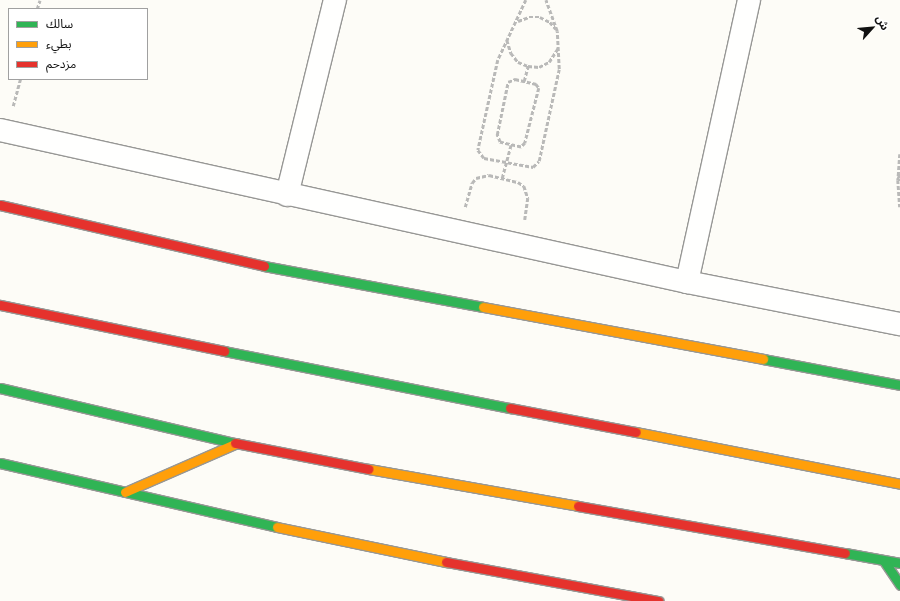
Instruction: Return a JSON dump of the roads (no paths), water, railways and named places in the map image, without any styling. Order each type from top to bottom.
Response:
[{"type":"main road","points":[[0,204],[264,266],[900,386]]},
{"type":"main road","points":[[0,304],[330,373],[900,484]]},
{"type":"main road","points":[[0,388],[237,444],[900,563]]},
{"type":"main road","points":[[125,492],[237,444]]},
{"type":"main road","points":[[0,462],[256,523],[508,574],[658,601]]},
{"type":"main road","points":[[884,561],[900,585]]},
{"type":"street","points":[[287,195],[335,0]]},
{"type":"street","points":[[687,282],[749,0]]},
{"type":"street","points":[[0,130],[287,195],[687,282],[900,324]]}]
